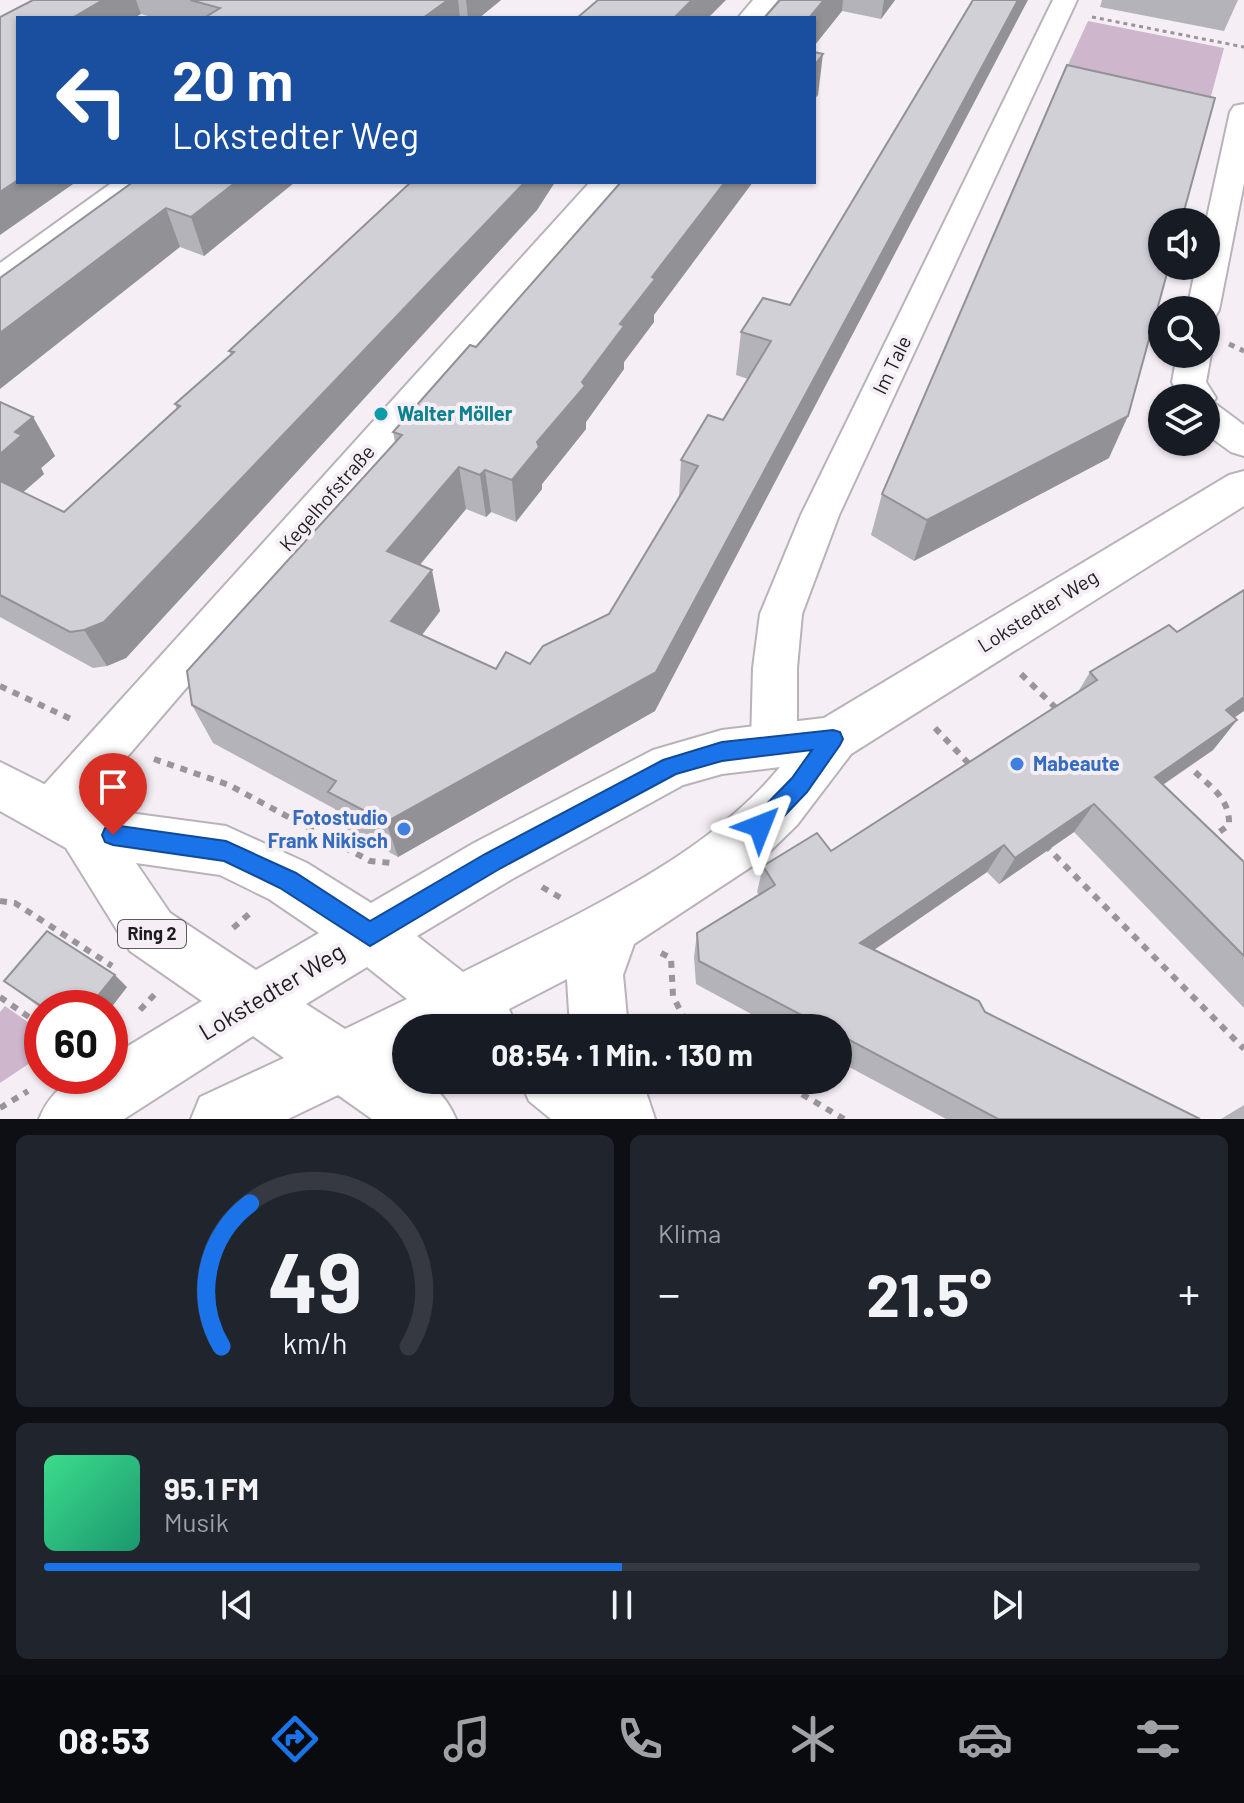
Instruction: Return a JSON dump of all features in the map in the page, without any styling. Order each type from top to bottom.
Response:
[{"type":"main road","name":"Lokstedter Weg","points":[[463,1014],[612,926],[741,844],[779,808],[833,739],[1244,486]]},
{"type":"main road","name":"Lokstedter Weg","points":[[70,1119],[93,1101],[253,1002],[504,855],[671,766],[722,752],[833,739]]},
{"type":"main road","name":"Ring 2","points":[[0,785],[67,822],[226,851],[288,881],[370,934],[447,1014]]},
{"type":"main road","name":"Ring 2","points":[[67,822],[150,932],[425,1119]]},
{"type":"main road","points":[[598,1014],[595,975],[612,926]]},
{"type":"main road","points":[[222,1119],[392,1038]]},
{"type":"main road","points":[[568,1094],[601,1119]]},
{"type":"main road","points":[[616,1094],[624,1119]]},
{"type":"street","points":[[752,16],[766,0]]},
{"type":"street","name":"Im Tale","points":[[774,744],[775,668],[781,614],[814,529],[1063,5]]},
{"type":"street","points":[[1206,296],[1244,112]]},
{"type":"street","points":[[0,278],[129,184]]},
{"type":"street","name":"Kegelhofstraße","points":[[67,822],[604,184]]},
{"type":"street","points":[[1220,426],[1244,443]]},
{"type":"path","points":[[1063,5],[1244,47]]},
{"type":"path","points":[[990,642],[1067,719]]},
{"type":"path","points":[[0,686],[86,726]]},
{"type":"path","points":[[904,695],[979,775]]},
{"type":"path","points":[[144,755],[229,785],[370,861],[389,864],[402,859]]},
{"type":"path","points":[[1195,772],[1223,798],[1231,811],[1229,825],[1208,840]]},
{"type":"path","points":[[1039,839],[1244,1049]]},
{"type":"path","points":[[0,901],[15,903],[115,968]]},
{"type":"path","points":[[671,958],[669,977],[673,1003],[680,1014]]},
{"type":"path","points":[[144,993],[148,1001]]},
{"type":"path","points":[[0,997],[24,1014]]},
{"type":"path","points":[[802,1094],[844,1119]]},
{"type":"shaded area","points":[[1088,21],[1224,48],[1203,126],[1055,93]]},
{"type":"shaded area","points":[[5,1006],[24,1019],[24,1067],[0,1083],[0,1012]]},
{"type":"building","points":[[33,0],[103,0],[75,16],[16,16],[16,181],[0,192],[0,17]]},
{"type":"building","points":[[190,0],[448,0],[426,16],[207,16],[220,8]]},
{"type":"building","points":[[598,0],[692,0],[676,16],[579,16]]},
{"type":"building","points":[[780,0],[824,0],[811,16],[766,16]]},
{"type":"building","points":[[973,0],[1018,0],[656,672],[386,822],[328,792],[336,781],[192,705],[187,671],[402,435],[393,432],[470,345],[476,347],[619,184],[723,184],[652,277],[655,279],[620,324],[624,326],[582,382],[585,386],[537,442],[539,447],[512,480],[485,470],[480,475],[459,467],[387,551],[432,570],[391,621],[496,669],[506,652],[530,664],[543,646],[609,614],[698,466],[681,460],[708,415],[723,420],[771,341],[741,332],[763,298],[790,305]]},
{"type":"building","points":[[1067,65],[1215,98],[1185,208],[1148,208],[1148,280],[1165,280],[1161,296],[1148,296],[1148,343],[1128,416],[927,520],[882,494]]},
{"type":"building","points":[[130,184],[233,184],[191,217],[166,208],[0,333],[0,278]]},
{"type":"building","points":[[409,184],[523,184],[104,622],[70,632],[0,595],[0,481],[64,512],[180,406],[175,404],[234,352],[229,351]]},
{"type":"building","points":[[0,402],[33,417],[15,432],[22,435],[0,454]]},
{"type":"building","points":[[1244,590],[1244,697],[1226,710],[1237,720],[1155,777],[1244,862],[1244,956],[1094,804],[1015,858],[1004,845],[860,943],[979,1001],[985,1012],[1200,1119],[998,1119],[852,1041],[852,1014],[799,1014],[699,961],[697,933],[775,885],[763,866],[817,833],[831,851],[1097,680],[1090,672],[1169,625],[1177,632]]},
{"type":"building","points":[[47,931],[115,975],[103,990],[24,990],[24,994],[4,981]]},
{"type":"place","name":"Walter Möller","points":[[381,414]]},
{"type":"place","name":"Mabeaute","points":[[1017,764]]},
{"type":"place","name":"Fotostudio Frank Nikisch","points":[[404,829]]},
{"type":"route","points":[[113,835],[226,851],[288,881],[370,934],[539,835],[671,766],[722,752],[833,739],[799,785],[760,826]]}]
